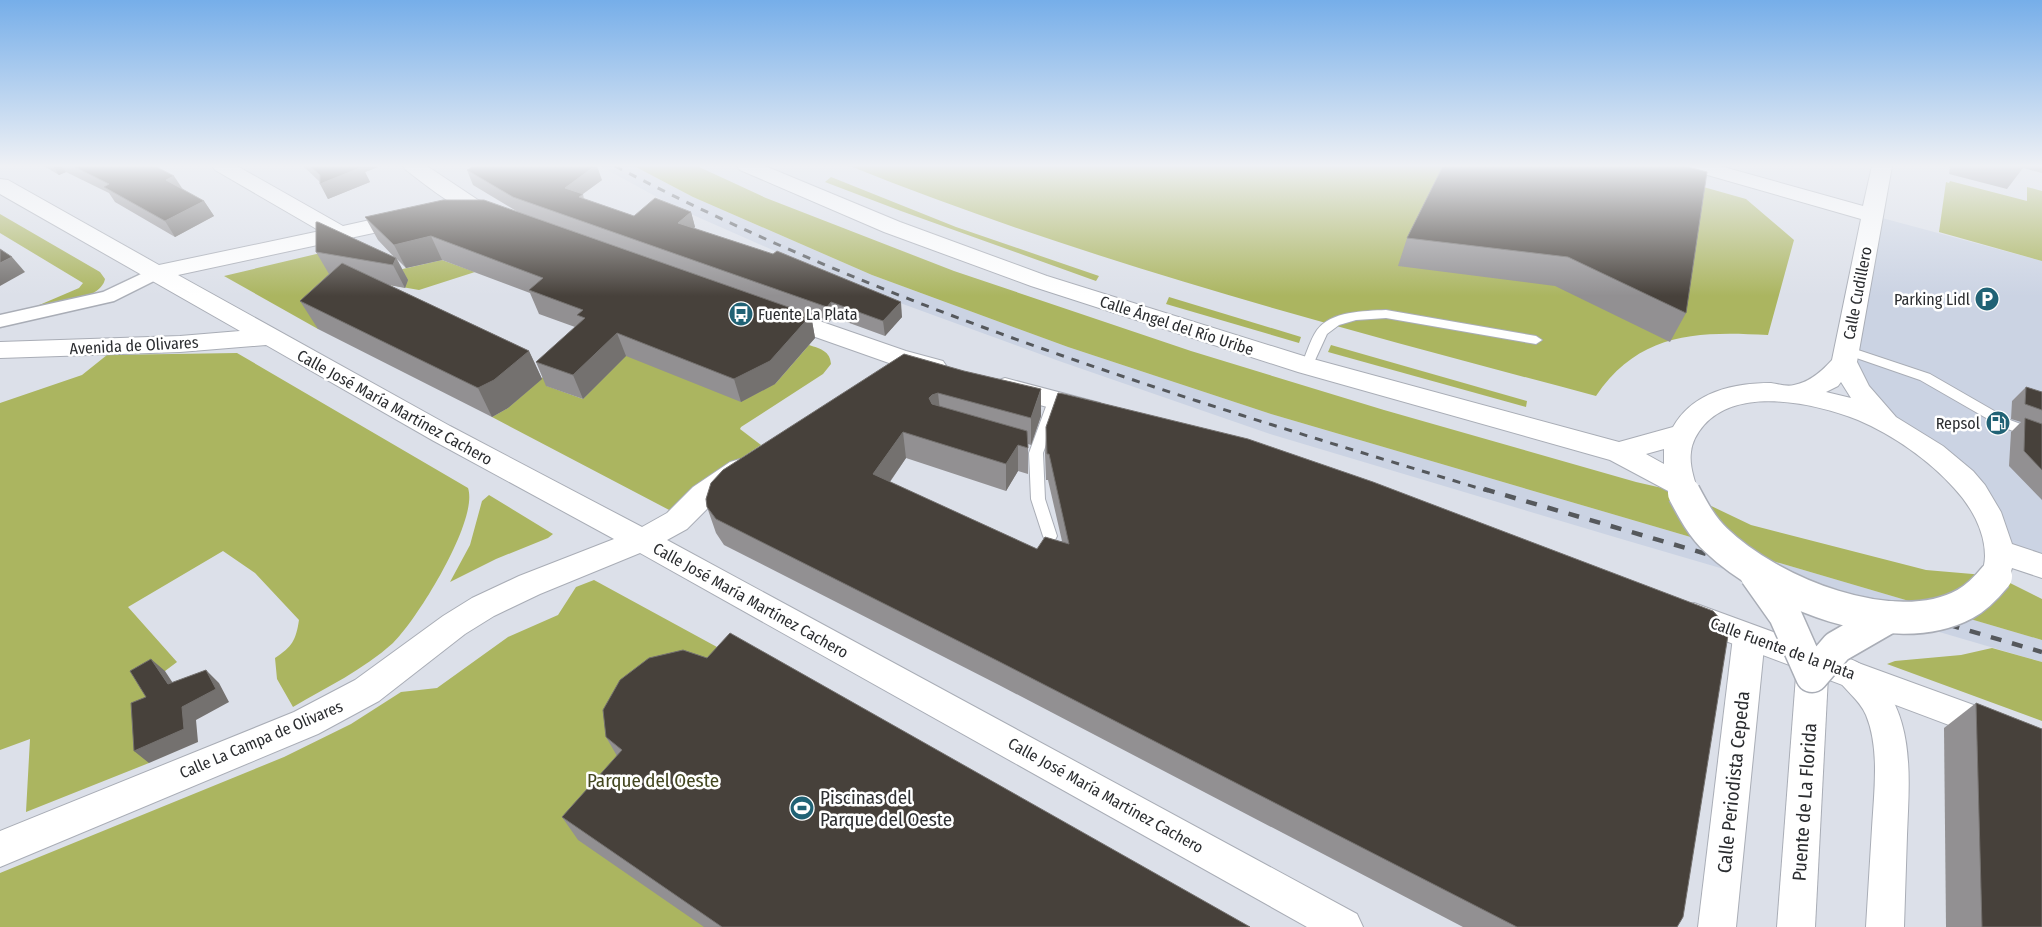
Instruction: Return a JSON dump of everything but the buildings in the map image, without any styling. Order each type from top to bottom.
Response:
[{"type":"street","name":"Calle José María Martínez Cachero","points":[[44,209],[158,272],[268,337],[1344,927]]},
{"type":"street","points":[[298,209],[340,233]]},
{"type":"street","points":[[0,321],[108,297],[158,272],[455,209]]},
{"type":"street","points":[[480,209],[513,220]]},
{"type":"street","name":"Calle Ángel del Río Uribe","points":[[850,209],[892,227],[1039,281],[1307,366],[1619,452],[1683,490]]},
{"type":"street","points":[[1851,209],[1871,215]]},
{"type":"street","name":"Calle Cudillero","points":[[1796,395],[1829,380],[1845,356],[1872,209]]},
{"type":"street","points":[[760,308],[898,357],[954,373]]},
{"type":"street","name":"Avenida de Olivares","points":[[0,350],[180,344],[268,337]]},
{"type":"street","name":"Calle Cudillero","points":[[1845,356],[1855,387],[1869,405],[1899,430]]},
{"type":"street","points":[[872,376],[898,357]]},
{"type":"street","points":[[981,380],[1111,415]]},
{"type":"street","points":[[1758,392],[1796,395],[1841,405],[1867,414],[1899,430],[1928,449],[1965,481],[1985,507],[1998,564],[1984,591],[1968,603],[1949,611],[1912,617],[1889,617],[1863,613],[1824,603],[1778,583],[1752,569],[1718,542],[1704,527],[1693,511],[1683,490],[1678,468],[1677,453],[1683,434],[1695,414],[1714,402],[1728,397],[1758,392]]},
{"type":"street","points":[[1619,452],[1683,434]]},
{"type":"street","name":"Calle La Campa de Olivares","points":[[0,849],[306,723],[341,706],[375,685],[447,628],[483,607],[515,591],[599,556],[642,541],[676,523],[702,496],[759,456]]},
{"type":"street","points":[[1998,564],[2042,566]]},
{"type":"street","name":"Puente de La Florida","points":[[1752,569],[1785,615],[1812,676],[1796,927]]},
{"type":"street","name":"Calle Fuente de la Plata","points":[[1666,604],[2042,745]]},
{"type":"street","points":[[1812,676],[1837,647],[1889,617]]},
{"type":"street","name":"Calle Periodista Cepeda","points":[[1717,927],[1750,637]]},
{"type":"street","points":[[1850,673],[1872,696],[1883,716],[1890,747],[1892,775],[1885,927]]},
{"type":"lane","points":[[1307,366],[1322,332],[1335,322],[1355,316],[1386,314],[1536,340]]},
{"type":"lane","points":[[1845,356],[1925,377],[2005,423],[2042,437]]},
{"type":"lane","points":[[1050,536],[1038,499],[1031,451],[1055,401]]},
{"type":"shaded area","points":[[680,209],[721,209],[872,275],[1068,347],[1271,414],[2042,640],[2042,662],[1270,434],[1059,361],[859,288]]},
{"type":"shaded area","points":[[1871,215],[2042,261],[2042,566],[2000,552],[1985,507],[1855,387],[1851,325]]},
{"type":"green space","points":[[721,209],[795,209],[954,271],[1191,351],[1384,410],[1636,482],[1684,493],[1751,525],[1926,570],[1996,576],[2042,599],[2042,640],[1271,414],[1068,347],[872,275]]},
{"type":"green space","points":[[896,209],[912,209],[956,227],[1099,276],[1096,281]]},
{"type":"green space","points":[[965,209],[1758,209],[1794,240],[1768,335],[1718,334],[1672,340],[1651,348],[1631,359],[1613,375],[1596,396],[1219,292]]},
{"type":"green space","points":[[1942,209],[2042,209],[2042,261],[1939,232]]},
{"type":"green space","points":[[0,214],[100,272],[105,279],[101,287],[92,294],[67,304],[16,315],[79,288],[83,283],[0,233]]},
{"type":"green space","points":[[329,251],[359,279],[442,260],[475,272],[419,290],[368,281],[318,329],[224,276]]},
{"type":"green space","points":[[1169,297],[1301,337],[1299,343],[1166,304]]},
{"type":"green space","points":[[586,339],[775,384],[809,345],[827,353],[831,364],[823,374],[741,427],[740,429],[761,445],[703,483],[673,512],[492,417],[508,408]],"holes":[[[601,380],[583,399],[547,386]]]},
{"type":"green space","points":[[1331,345],[1527,401],[1526,407],[1328,352]]},
{"type":"green space","points":[[237,353],[468,488],[469,503],[464,522],[444,569],[416,614],[393,643],[357,670],[293,707],[277,679],[275,658],[286,650],[292,642],[299,620],[255,573],[223,551],[128,607],[177,662],[165,671],[157,704],[145,716],[149,763],[26,812],[30,739],[0,750],[0,403],[82,375],[107,355]]},
{"type":"green space","points":[[489,495],[553,534],[548,538],[496,559],[450,582],[470,545],[482,501]]},
{"type":"green space","name":"Parque del Oeste","points":[[594,580],[739,659],[1205,927],[0,927],[0,873],[284,757],[351,724],[401,692],[437,688],[508,637],[558,615],[576,587]]},
{"type":"green space","points":[[1992,648],[2042,662],[2042,721],[1887,664],[1895,661],[1961,655]]},
{"type":"railway","points":[[702,209],[826,265],[934,309],[1044,349],[1265,423],[1488,491]]},
{"type":"railway","points":[[1484,489],[2042,652]]},
{"type":"place","name":"Parking Lidl","points":[[1987,299]]},
{"type":"place","name":"Fuente La Plata","points":[[741,314]]},
{"type":"place","name":"Repsol","points":[[1998,423]]},
{"type":"place","name":"Piscinas del Parque del Oeste","points":[[802,808]]}]
